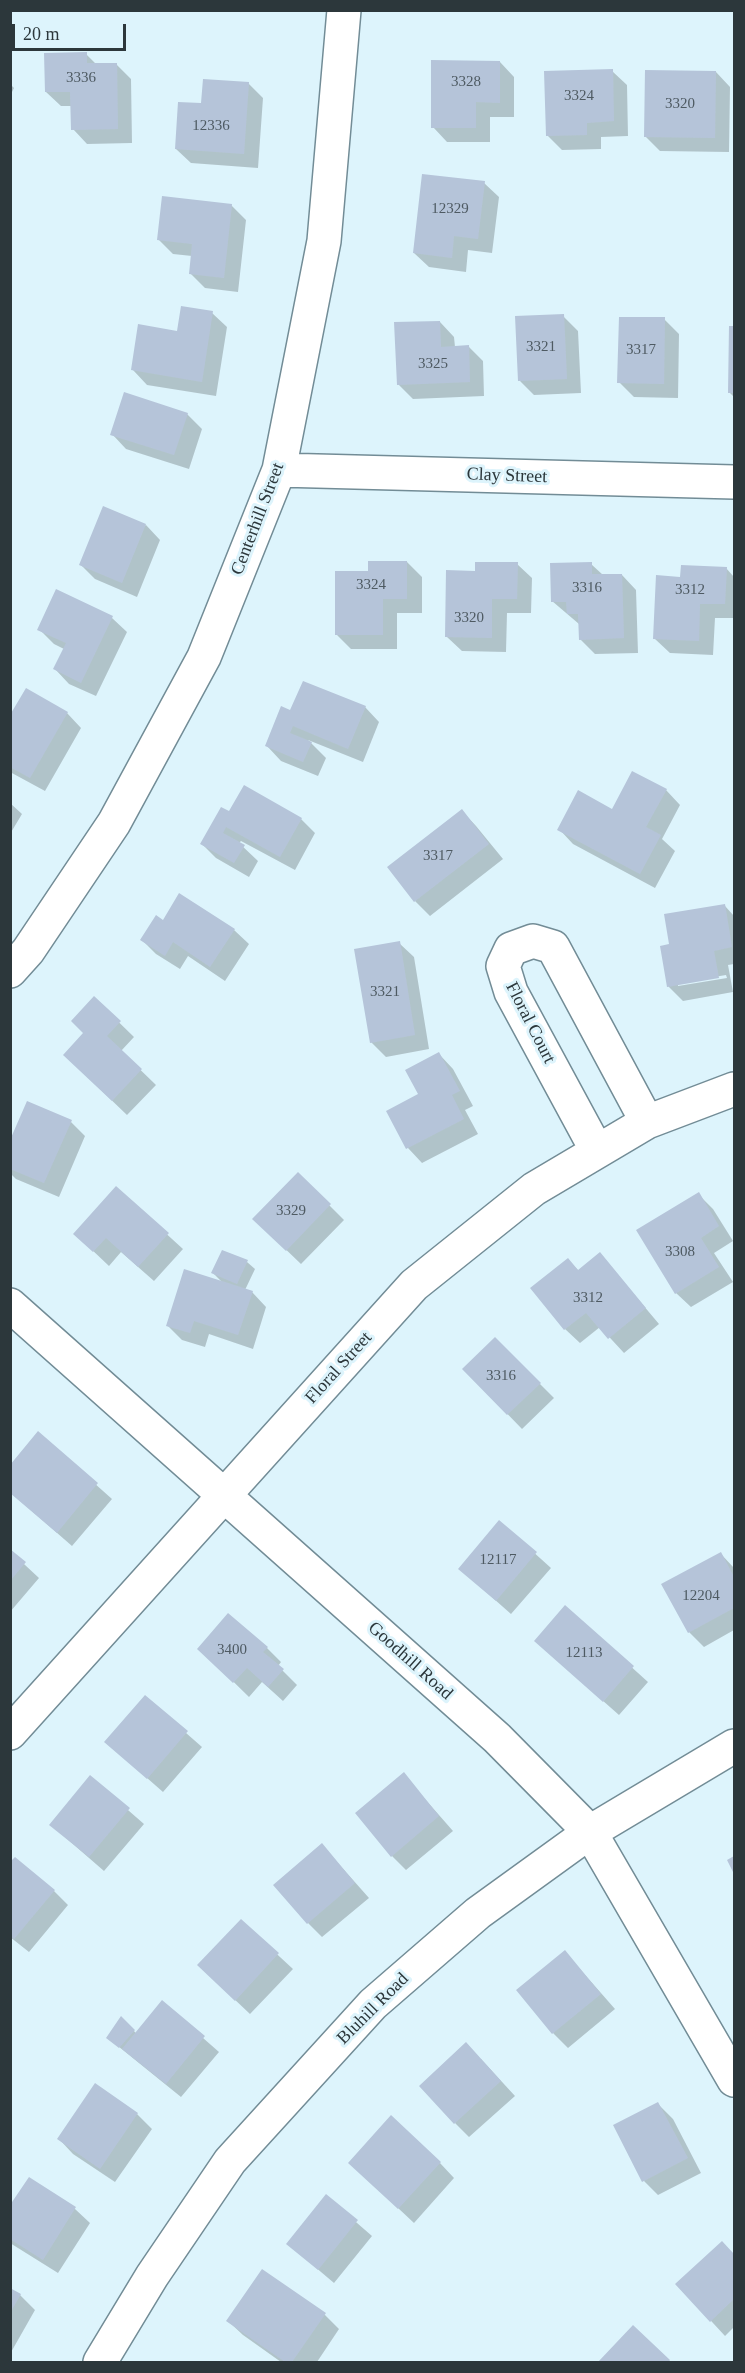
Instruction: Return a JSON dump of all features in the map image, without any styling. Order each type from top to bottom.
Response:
[{"type":"street","name":"Centerhill Street","points":[[10,971],[28,951],[114,823],[204,657],[279,470],[324,241],[344,10]]},
{"type":"street","name":"Clay Street","points":[[279,470],[735,482]]},
{"type":"street","name":"Floral Court","points":[[597,1151],[511,992],[503,966],[511,949],[533,940],[554,947],[647,1122]]},
{"type":"street","name":"Floral Street","points":[[10,1733],[414,1286],[534,1189],[647,1122],[735,1089]]},
{"type":"street","name":"Goodhill Road","points":[[10,1305],[497,1738],[590,1832],[735,2080]]},
{"type":"street","name":"Bluhill Road","points":[[100,2362],[152,2276],[230,2161],[373,2004],[478,1913],[590,1832],[735,1746]]},
{"type":"building","points":[[87,52],[87,63],[117,63],[118,129],[71,130],[70,92],[45,92],[44,53]]},
{"type":"building","points":[[431,60],[500,61],[500,103],[476,102],[476,128],[431,128]]},
{"type":"building","points":[[613,69],[614,121],[587,123],[587,135],[546,136],[544,71]]},
{"type":"building","points":[[645,70],[716,71],[715,138],[644,137]]},
{"type":"building","points":[[203,79],[249,82],[244,154],[175,149],[178,102],[201,103]]},
{"type":"building","points":[[422,174],[485,181],[478,239],[454,236],[452,258],[413,253]]},
{"type":"building","points":[[162,196],[232,204],[224,278],[189,274],[192,244],[157,240]]},
{"type":"building","points":[[181,306],[213,311],[202,382],[131,370],[138,324],[177,331]]},
{"type":"building","points":[[564,314],[567,379],[518,381],[515,316]]},
{"type":"building","points":[[619,317],[665,317],[664,384],[617,383]]},
{"type":"building","points":[[440,321],[441,347],[469,345],[470,382],[397,385],[394,322]]},
{"type":"building","points":[[729,326],[734,326],[734,393],[728,393]]},
{"type":"building","points":[[124,392],[188,413],[174,455],[110,435]]},
{"type":"building","points":[[103,506],[146,524],[122,583],[79,565]]},
{"type":"building","points":[[368,561],[407,561],[407,599],[383,599],[383,635],[335,635],[335,571],[368,571]]},
{"type":"building","points":[[475,562],[518,562],[517,599],[492,599],[492,638],[445,637],[446,570],[475,571]]},
{"type":"building","points":[[592,562],[592,574],[622,574],[624,638],[579,640],[578,614],[567,614],[566,602],[551,602],[550,563]]},
{"type":"building","points":[[681,565],[727,567],[725,604],[700,604],[699,641],[653,639],[656,575],[680,577]]},
{"type":"building","points":[[56,589],[113,616],[81,683],[53,669],[66,643],[37,630]]},
{"type":"building","points":[[303,681],[366,706],[348,749],[293,726],[290,733],[312,742],[303,762],[265,746],[281,706],[290,710]]},
{"type":"building","points":[[26,688],[68,712],[30,778],[10,767],[10,715]]},
{"type":"building","points":[[632,771],[667,789],[646,827],[661,835],[640,874],[557,830],[578,790],[612,809]]},
{"type":"building","points":[[244,785],[302,818],[280,857],[226,827],[223,833],[245,845],[234,863],[200,844],[221,807],[229,811]]},
{"type":"building","points":[[462,809],[489,844],[414,902],[387,867]]},
{"type":"building","points":[[179,893],[235,929],[210,967],[173,942],[165,956],[140,940],[156,915],[163,920]]},
{"type":"building","points":[[725,904],[732,947],[714,951],[719,978],[667,987],[660,946],[669,944],[664,914]]},
{"type":"building","points":[[400,941],[415,1035],[370,1043],[354,949]]},
{"type":"building","points":[[94,996],[121,1021],[107,1036],[142,1069],[112,1101],[63,1055],[83,1033],[71,1021]]},
{"type":"building","points":[[439,1052],[460,1091],[452,1095],[464,1119],[406,1149],[386,1111],[418,1094],[405,1070]]},
{"type":"building","points":[[27,1101],[72,1120],[44,1183],[10,1169],[10,1140]]},
{"type":"building","points":[[298,1172],[331,1204],[286,1251],[252,1219]]},
{"type":"building","points":[[116,1186],[169,1233],[138,1267],[106,1238],[93,1252],[73,1234]]},
{"type":"building","points":[[699,1192],[719,1226],[701,1238],[719,1267],[675,1294],[636,1230]]},
{"type":"building","points":[[222,1250],[248,1260],[237,1284],[211,1273]]},
{"type":"building","points":[[600,1252],[646,1308],[608,1339],[586,1313],[564,1330],[530,1288],[568,1258],[578,1270]]},
{"type":"building","points":[[184,1269],[253,1291],[238,1335],[194,1321],[190,1333],[166,1326]]},
{"type":"building","points":[[495,1337],[541,1383],[507,1415],[462,1369]]},
{"type":"building","points":[[38,1431],[98,1483],[57,1533],[10,1493],[10,1465]]},
{"type":"building","points":[[499,1520],[537,1552],[496,1601],[458,1569]]},
{"type":"building","points":[[10,1549],[26,1562],[10,1581]]},
{"type":"building","points":[[721,1552],[734,1577],[734,1608],[688,1633],[661,1584]]},
{"type":"building","points":[[565,1605],[634,1666],[603,1702],[534,1641]]},
{"type":"building","points":[[228,1613],[268,1647],[263,1652],[284,1669],[268,1687],[247,1668],[233,1683],[197,1649]]},
{"type":"building","points":[[145,1695],[188,1731],[147,1779],[104,1742]]},
{"type":"building","points":[[404,1772],[439,1816],[391,1857],[355,1813]]},
{"type":"building","points":[[90,1775],[130,1808],[89,1857],[49,1825]]},
{"type":"building","points":[[322,1843],[355,1883],[307,1924],[273,1885]]},
{"type":"building","points":[[734,1856],[734,1874],[727,1860]]},
{"type":"building","points":[[15,1857],[55,1890],[14,1939],[10,1936],[10,1862]]},
{"type":"building","points":[[241,1919],[279,1953],[235,2001],[197,1965]]},
{"type":"building","points":[[565,1950],[601,1994],[552,2034],[516,1990]]},
{"type":"building","points":[[162,2000],[205,2036],[166,2084],[122,2049]]},
{"type":"building","points":[[121,2016],[135,2030],[119,2048],[106,2038]]},
{"type":"building","points":[[466,2042],[501,2081],[454,2124],[419,2086]]},
{"type":"building","points":[[95,2083],[138,2113],[100,2169],[57,2139]]},
{"type":"building","points":[[658,2102],[688,2158],[642,2182],[613,2125]]},
{"type":"building","points":[[391,2115],[441,2162],[398,2209],[348,2163]]},
{"type":"building","points":[[29,2177],[76,2207],[43,2260],[10,2239],[10,2205]]},
{"type":"building","points":[[326,2194],[358,2220],[318,2270],[286,2244]]},
{"type":"building","points":[[722,2241],[734,2254],[734,2299],[710,2322],[675,2284]]},
{"type":"building","points":[[262,2269],[326,2313],[292,2362],[285,2362],[226,2321]]},
{"type":"building","points":[[10,2288],[21,2294],[10,2313]]},
{"type":"building","points":[[633,2325],[670,2360],[668,2362],[598,2362]]}]
